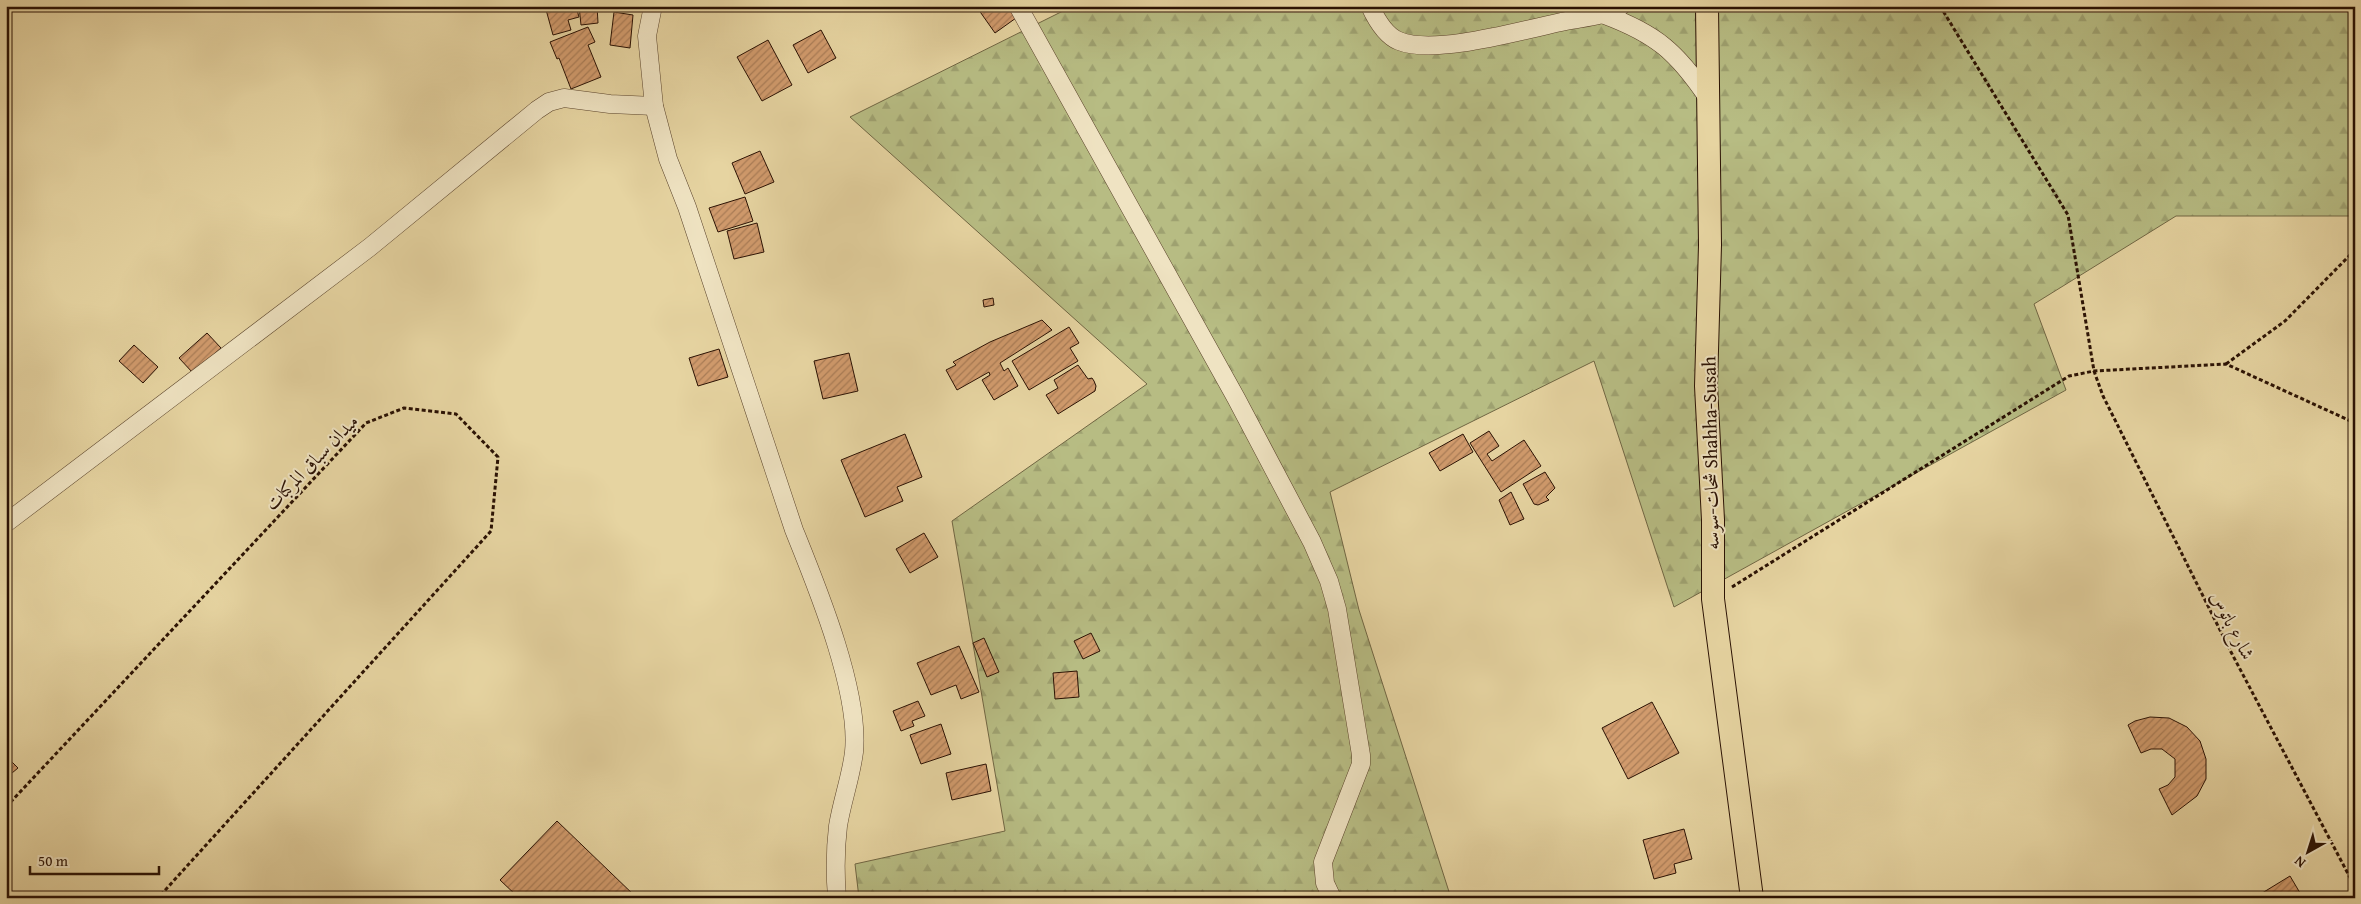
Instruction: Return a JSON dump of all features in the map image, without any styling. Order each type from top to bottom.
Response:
[{"type":"main road","name":"شحات-سوسه Shahha-Susah","points":[[1708,6],[1710,245],[1706,386],[1713,520],[1713,599],[1752,898]]},
{"type":"street","points":[[653,6],[647,36],[654,106],[668,159],[687,207],[794,530],[809,567],[848,684],[854,751],[838,824],[834,857],[837,898]]},
{"type":"street","points":[[1018,6],[1236,398],[1312,542],[1329,581],[1341,634],[1361,755],[1361,764],[1323,862],[1325,883],[1332,898]]},
{"type":"street","points":[[1370,6],[1379,23],[1398,41],[1416,45],[1450,44],[1605,15],[1621,6]]},
{"type":"street","points":[[1605,15],[1636,27],[1665,45],[1689,69],[1708,98]]},
{"type":"street","points":[[6,523],[370,247],[549,102],[564,98],[610,104],[654,106]]},
{"type":"path","name":"شارع باتوس","points":[[1940,6],[2068,215],[2094,371],[2103,396],[2227,644],[2355,887]]},
{"type":"path","points":[[2226,364],[2285,321],[2355,250]]},
{"type":"path","points":[[1713,599],[2069,376],[2094,371],[2226,364],[2355,423]]},
{"type":"path","name":"ميدان سباق المركبات","points":[[6,807],[366,423],[404,408],[456,414],[498,457],[491,531],[158,898]]},
{"type":"green space","points":[[1073,6],[2355,6],[2355,216],[2176,216],[2034,304],[2066,390],[1674,607],[1594,361],[1330,492],[1359,610],[1451,898],[859,898],[855,864],[1005,831],[952,521],[1147,384],[850,117]]},
{"type":"building","points":[[545,6],[576,6],[579,17],[568,20],[571,30],[553,35]]},
{"type":"building","points":[[579,6],[597,6],[598,23],[581,25]]},
{"type":"building","points":[[976,6],[1008,6],[1016,18],[995,33]]},
{"type":"building","points":[[614,12],[633,15],[630,48],[610,45]]},
{"type":"building","points":[[588,27],[595,42],[588,45],[601,77],[571,89],[559,58],[557,59],[550,42]]},
{"type":"building","points":[[821,30],[836,58],[808,73],[793,45]]},
{"type":"building","points":[[768,40],[792,85],[762,101],[737,57]]},
{"type":"building","points":[[760,151],[774,182],[745,194],[732,163]]},
{"type":"building","points":[[745,197],[753,221],[718,232],[709,208]]},
{"type":"building","points":[[757,223],[764,252],[734,259],[727,231]]},
{"type":"building","points":[[993,298],[994,305],[984,307],[983,300]]},
{"type":"building","points":[[1042,320],[1052,330],[1000,363],[1004,371],[1008,368],[1018,386],[994,400],[982,380],[990,375],[989,372],[957,390],[946,370],[956,365],[953,362],[990,342]]},
{"type":"building","points":[[1069,327],[1079,343],[1070,348],[1078,361],[1029,390],[1012,361]]},
{"type":"building","points":[[207,333],[221,348],[193,373],[179,358]]},
{"type":"building","points":[[134,345],[158,367],[143,383],[119,361]]},
{"type":"building","points":[[719,349],[728,377],[698,386],[689,358]]},
{"type":"building","points":[[849,353],[858,391],[823,399],[814,361]]},
{"type":"building","points":[[1078,365],[1088,379],[1092,378],[1094,381],[1095,391],[1058,414],[1046,395],[1058,388],[1054,380]]},
{"type":"building","points":[[1489,431],[1499,446],[1487,454],[1492,461],[1524,440],[1541,466],[1501,492],[1470,443]]},
{"type":"building","points":[[905,434],[922,477],[897,487],[903,501],[865,517],[841,460]]},
{"type":"building","points":[[1463,434],[1473,452],[1440,471],[1429,453]]},
{"type":"building","points":[[1545,472],[1555,488],[1546,497],[1549,500],[1538,505],[1534,504],[1523,484]]},
{"type":"building","points":[[1511,492],[1524,519],[1510,525],[1499,500]]},
{"type":"building","points":[[924,533],[938,557],[910,573],[896,549]]},
{"type":"building","points":[[1091,633],[1100,651],[1083,659],[1074,641]]},
{"type":"building","points":[[984,638],[999,672],[987,677],[973,643]]},
{"type":"building","points":[[959,646],[979,692],[961,699],[956,685],[931,695],[917,663]]},
{"type":"building","points":[[1077,671],[1079,697],[1055,699],[1053,673]]},
{"type":"building","points":[[918,701],[925,716],[912,721],[914,726],[901,731],[893,711]]},
{"type":"building","points":[[1652,702],[1679,753],[1628,779],[1602,728]]},
{"type":"building","points":[[2150,717],[2169,718],[2187,727],[2200,741],[2206,759],[2206,779],[2197,796],[2172,815],[2159,789],[2168,785],[2175,777],[2175,759],[2162,749],[2151,749],[2141,753],[2128,725]]},
{"type":"building","points":[[941,724],[951,754],[921,764],[910,735]]},
{"type":"building","points":[[6,756],[18,768],[6,778]]},
{"type":"building","points":[[986,764],[991,791],[952,800],[946,773]]},
{"type":"building","points":[[557,821],[637,898],[519,898],[500,880]]},
{"type":"building","points":[[1684,829],[1692,859],[1674,864],[1676,873],[1654,879],[1643,840]]},
{"type":"building","points":[[2290,876],[2303,898],[2254,898]]}]
